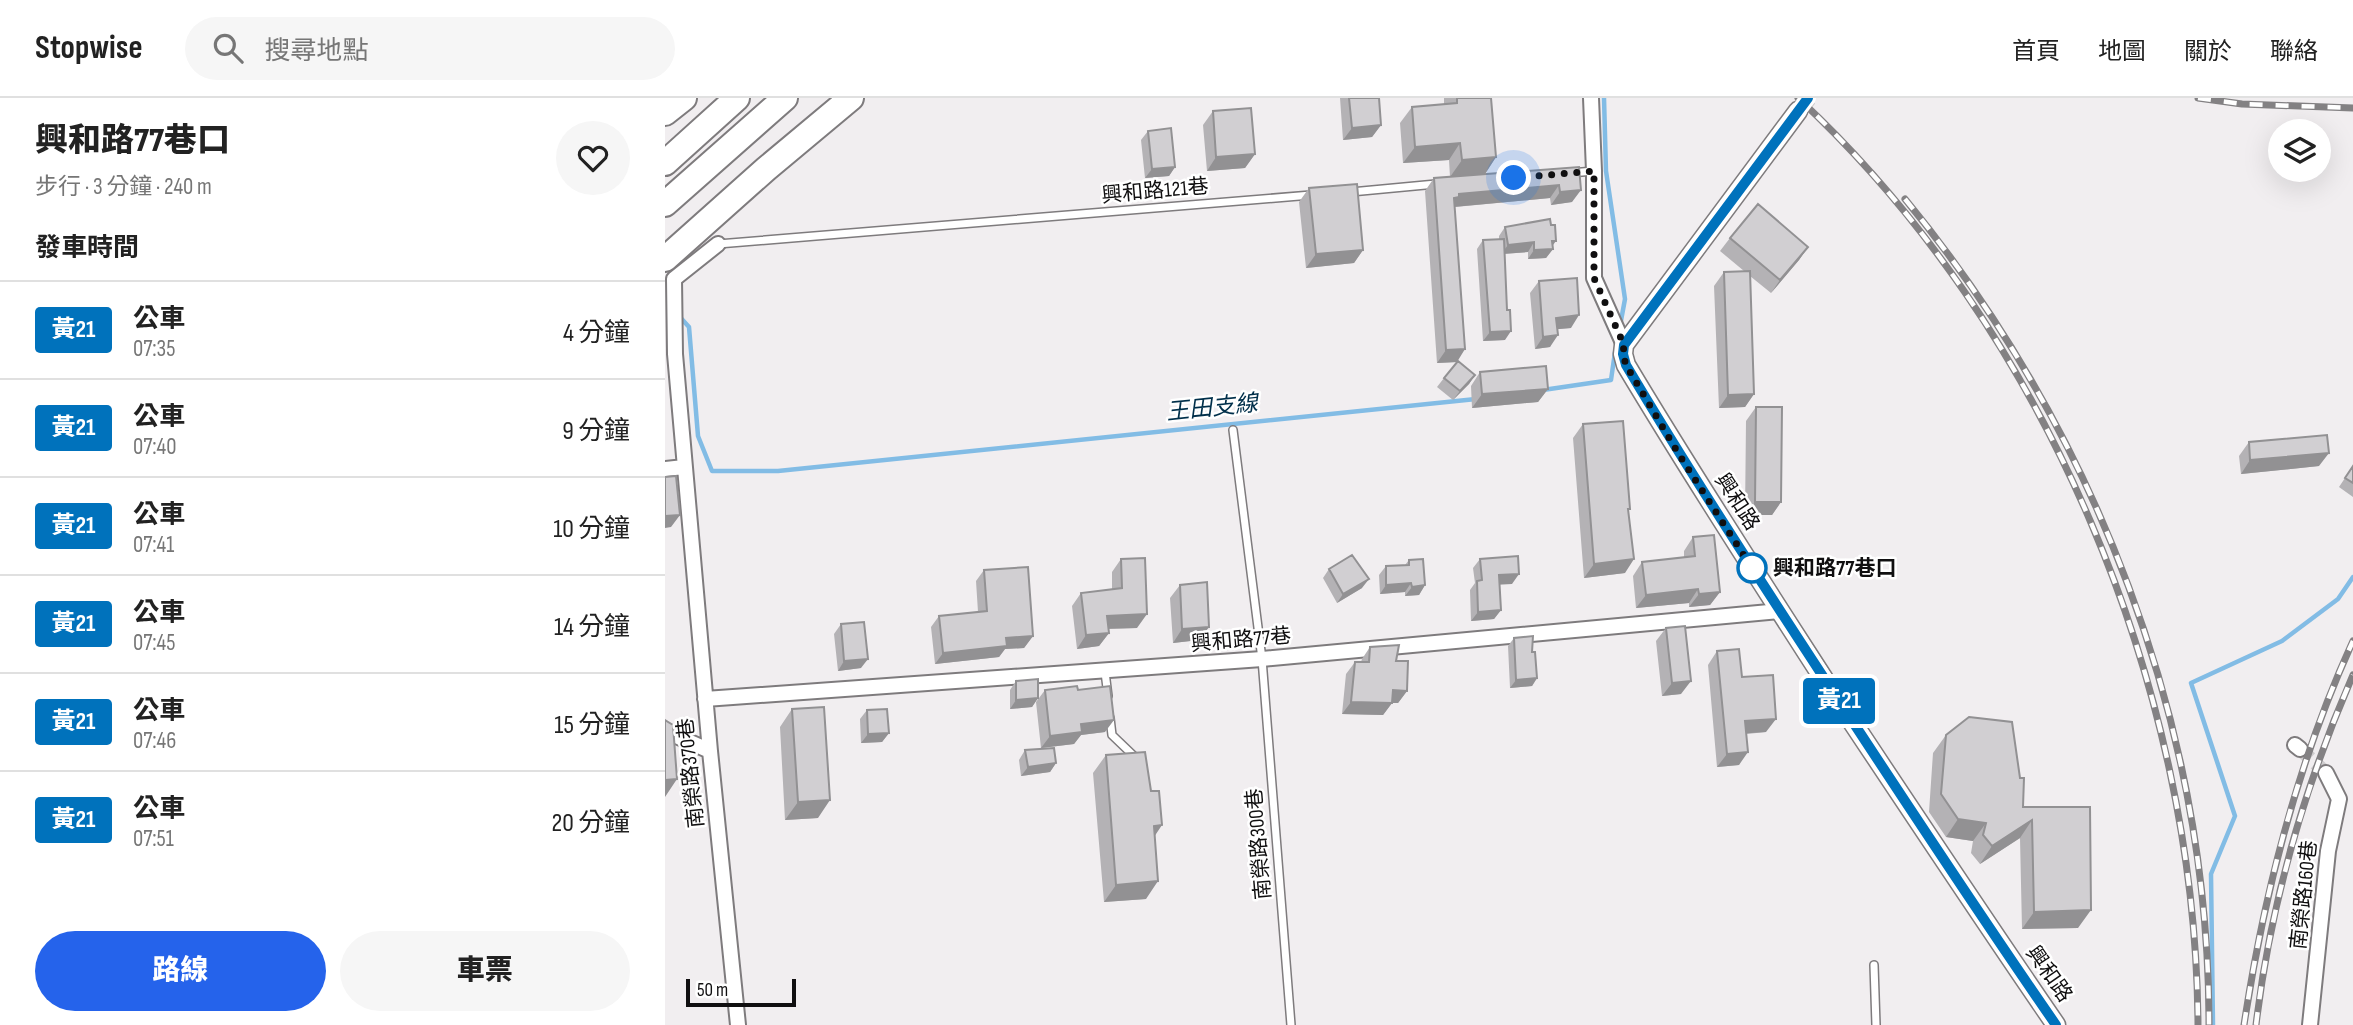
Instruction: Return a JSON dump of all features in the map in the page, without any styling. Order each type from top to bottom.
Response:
[{"type":"highway","points":[[665,113],[684,98]]},
{"type":"highway","points":[[665,163],[737,98]]},
{"type":"highway","points":[[665,204],[785,98]]},
{"type":"highway","points":[[665,259],[851,98]]},
{"type":"street","points":[[1591,98],[1594,278],[1624,345],[1798,111]]},
{"type":"street","name":"南榮路370巷","points":[[719,244],[674,279],[675,354],[705,699],[738,1025]]},
{"type":"street","name":"興和路","points":[[1624,345],[1626,365],[1678,453],[1967,897],[2056,1025]]},
{"type":"street","points":[[665,469],[684,467]]},
{"type":"street","name":"興和路77巷","points":[[705,699],[1105,672],[1780,611]]},
{"type":"street","points":[[665,731],[710,751]]},
{"type":"street","name":"南榮路160巷","points":[[2310,1025],[2328,851],[2346,797],[2326,773]]},
{"type":"lane","points":[[1567,173],[1594,171]]},
{"type":"lane","points":[[1349,192],[1444,184]]},
{"type":"lane","name":"興和路121巷","points":[[719,244],[1321,194]]},
{"type":"lane","name":"南榮路300巷","points":[[1233,430],[1262,659],[1291,1025]]},
{"type":"lane","points":[[1105,672],[1112,735],[1136,758],[1139,769]]},
{"type":"lane","points":[[1874,965],[1876,1025]]},
{"type":"building","points":[[1349,98],[1379,98],[1381,125],[1352,128]]},
{"type":"building","points":[[1457,98],[1491,98],[1496,157],[1462,160],[1460,143],[1415,147],[1412,107],[1457,103]]},
{"type":"building","points":[[1251,108],[1255,154],[1216,157],[1213,111]]},
{"type":"building","points":[[1171,128],[1175,167],[1152,169],[1148,131]]},
{"type":"building","points":[[1579,167],[1581,190],[1560,192],[1559,185],[1459,194],[1459,197],[1454,198],[1465,349],[1446,350],[1434,178]]},
{"type":"building","points":[[1357,184],[1363,250],[1316,254],[1309,188]]},
{"type":"building","points":[[1758,204],[1808,247],[1780,280],[1730,238]]},
{"type":"building","points":[[1550,219],[1551,225],[1555,225],[1556,241],[1552,241],[1553,249],[1534,250],[1534,242],[1508,245],[1505,227]]},
{"type":"building","points":[[1504,239],[1507,310],[1510,310],[1511,331],[1490,332],[1483,240]]},
{"type":"building","points":[[1750,271],[1754,394],[1728,395],[1724,272]]},
{"type":"building","points":[[1577,278],[1579,315],[1556,318],[1558,335],[1543,337],[1539,281]]},
{"type":"building","points":[[1458,361],[1475,375],[1460,391],[1444,378]]},
{"type":"building","points":[[1546,366],[1548,389],[1482,394],[1480,372]]},
{"type":"building","points":[[1756,407],[1782,407],[1781,502],[1755,502]]},
{"type":"building","points":[[1623,421],[1634,559],[1594,564],[1583,424]]},
{"type":"building","points":[[2327,435],[2329,453],[2250,460],[2249,442]]},
{"type":"building","points":[[2353,466],[2353,483],[2345,478]]},
{"type":"building","points":[[676,476],[680,515],[665,516],[665,477]]},
{"type":"building","points":[[1714,535],[1720,592],[1699,594],[1698,589],[1646,595],[1642,562],[1695,556],[1693,537]]},
{"type":"building","points":[[1352,555],[1369,579],[1343,594],[1329,569]]},
{"type":"building","points":[[1518,556],[1519,574],[1499,575],[1501,610],[1478,612],[1477,581],[1482,580],[1480,559]]},
{"type":"building","points":[[1145,558],[1147,614],[1107,616],[1109,633],[1086,635],[1081,593],[1122,588],[1121,559]]},
{"type":"building","points":[[1423,559],[1425,585],[1386,585],[1386,566],[1409,565],[1409,560]]},
{"type":"building","points":[[1028,567],[1033,636],[1006,638],[1007,646],[943,653],[939,616],[987,611],[984,570]]},
{"type":"building","points":[[1207,582],[1209,627],[1182,629],[1180,585]]},
{"type":"building","points":[[864,622],[868,659],[844,661],[841,624]]},
{"type":"building","points":[[1685,626],[1691,681],[1672,683],[1666,628]]},
{"type":"building","points":[[1533,636],[1532,652],[1535,652],[1537,678],[1516,680],[1514,638]]},
{"type":"building","points":[[1399,645],[1396,661],[1408,661],[1407,691],[1393,690],[1392,703],[1351,702],[1355,662],[1369,662],[1370,647]]},
{"type":"building","points":[[1739,649],[1742,677],[1773,675],[1776,719],[1745,721],[1748,752],[1727,754],[1717,651]]},
{"type":"building","points":[[1038,679],[1038,698],[1016,700],[1016,681]]},
{"type":"building","points":[[1077,686],[1078,690],[1110,686],[1114,720],[1081,724],[1082,732],[1050,736],[1045,690]]},
{"type":"building","points":[[824,707],[830,800],[798,802],[792,709]]},
{"type":"building","points":[[887,709],[889,733],[868,734],[867,710]]},
{"type":"building","points":[[1969,717],[2012,722],[2020,778],[2024,778],[2023,807],[2090,807],[2091,910],[2034,912],[2032,820],[1992,846],[1983,835],[1986,823],[1958,819],[1941,794],[1946,735]]},
{"type":"building","points":[[665,720],[673,725],[677,779],[665,780]]},
{"type":"building","points":[[1054,748],[1056,763],[1028,767],[1025,750]]},
{"type":"building","points":[[1145,752],[1151,791],[1159,791],[1162,825],[1154,826],[1158,881],[1116,885],[1106,755]]},
{"type":"waterway","name":"王田支線","points":[[1604,98],[1606,171],[1625,299],[1620,326]]},
{"type":"waterway","name":"王田支線","points":[[679,316],[689,327],[698,436],[712,471],[778,471],[1476,399]]},
{"type":"waterway","name":"王田支線","points":[[1543,390],[1611,380],[1615,352]]},
{"type":"waterway","points":[[2213,1025],[2211,874],[2235,816],[2191,683],[2282,641],[2338,599],[2353,577]]},
{"type":"tunnel","points":[[1798,111],[1808,98]]},
{"type":"tunnel","points":[[2300,749],[2326,773]]},
{"type":"railway","points":[[1798,98],[1886,190],[1965,292],[2033,403],[2090,521],[2136,644],[2170,770],[2190,898],[2198,1025]]},
{"type":"railway","points":[[2198,98],[2242,104],[2353,108]]},
{"type":"railway","points":[[1905,199],[1973,288],[2033,383],[2085,482],[2128,586],[2163,692],[2188,801],[2204,913],[2209,1025]]},
{"type":"railway","points":[[2244,1025],[2262,926],[2285,829],[2315,734],[2353,641]]},
{"type":"railway","points":[[2256,1025],[2270,936],[2292,847],[2320,759],[2353,675]]},
{"type":"bus line","name":"黃21","points":[[1808,98],[1624,345],[1623,354],[1626,365],[1678,453],[1967,897],[2056,1025]]},
{"type":"place","name":"興和路77巷口","points":[[1752,568]]},
{"type":"route","points":[[1514,178],[1594,171],[1594,278],[1624,345],[1626,365],[1678,453],[1752,568]]}]
